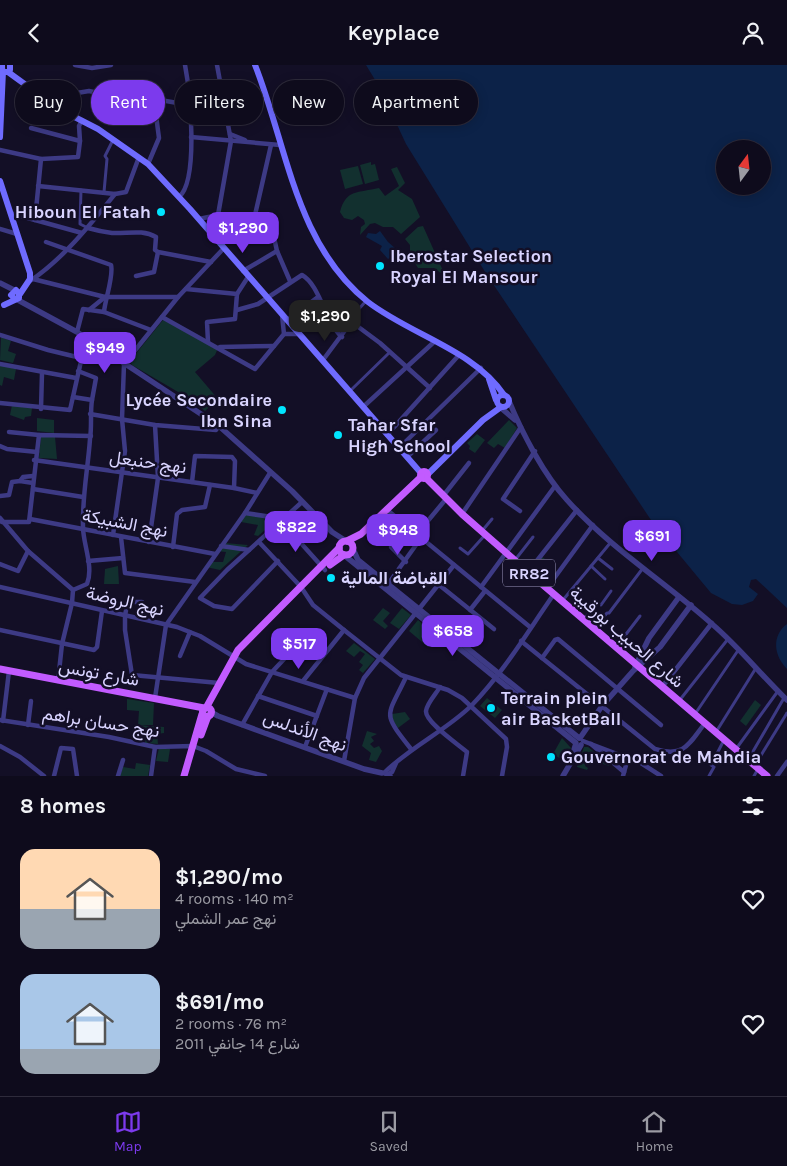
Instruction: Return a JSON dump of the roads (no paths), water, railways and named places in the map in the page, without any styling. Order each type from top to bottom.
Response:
[{"type":"main road","points":[[254,65],[269,105],[296,194],[310,225],[333,264],[366,301],[398,323],[459,355],[483,371],[509,401],[507,406],[501,407],[483,420],[441,462],[386,509],[361,534],[348,554],[323,568]]},
{"type":"main road","points":[[0,137],[6,70]]},
{"type":"main road","name":"شارع الحبيب بورقيبة","points":[[6,70],[19,80]]},
{"type":"main road","points":[[4,86],[9,81],[15,80]]},
{"type":"main road","name":"شارع الحبيب بورقيبة","points":[[82,120],[114,139],[148,164],[199,219],[399,449],[462,515],[637,667],[767,776]]},
{"type":"main road","points":[[0,181],[31,279],[2,307]]},
{"type":"main road","points":[[483,371],[501,407]]},
{"type":"main road","points":[[483,420],[496,400],[504,395]]},
{"type":"main road","points":[[184,776],[218,683],[235,658],[260,628],[323,568],[343,544],[361,534]]},
{"type":"main road","points":[[343,544],[353,548]]},
{"type":"main road","points":[[343,544],[344,555]]},
{"type":"main road","points":[[207,712],[235,658]]},
{"type":"main road","name":"شارع تونس","points":[[0,669],[155,698],[207,712]]},
{"type":"main road","points":[[189,776],[195,747]]},
{"type":"street","points":[[75,65],[92,68],[111,65]]},
{"type":"street","points":[[185,65],[186,80]]},
{"type":"street","points":[[218,65],[231,141],[218,215]]},
{"type":"street","points":[[0,150],[41,159],[79,156],[79,126],[82,120]]},
{"type":"street","points":[[148,164],[159,137],[157,125]]},
{"type":"street","points":[[179,197],[187,188],[189,180],[190,125]]},
{"type":"street","points":[[31,128],[80,141]]},
{"type":"street","points":[[230,134],[262,144]]},
{"type":"street","points":[[191,137],[280,145]]},
{"type":"street","points":[[104,192],[107,159],[105,156],[114,139]]},
{"type":"street","points":[[255,215],[271,145]]},
{"type":"street","points":[[38,186],[115,194],[126,192],[140,157]]},
{"type":"street","points":[[35,220],[41,159]]},
{"type":"street","points":[[81,189],[80,224],[88,228],[112,233],[136,232],[156,237],[158,252],[154,271],[136,276]]},
{"type":"street","points":[[31,279],[88,228],[115,194]]},
{"type":"street","points":[[10,213],[82,233]]},
{"type":"street","points":[[199,219],[218,215],[255,215],[268,218],[277,251],[290,281]]},
{"type":"street","points":[[0,229],[17,234]]},
{"type":"street","points":[[46,243],[111,265],[112,270],[105,297],[104,312]]},
{"type":"street","points":[[114,535],[125,447],[122,419],[124,364],[178,297],[224,248]]},
{"type":"street","points":[[243,271],[277,251]]},
{"type":"street","points":[[158,252],[211,261]]},
{"type":"street","points":[[237,310],[252,307],[290,281],[304,275],[318,297],[332,328],[342,337]]},
{"type":"street","points":[[208,343],[207,322],[234,320],[237,310],[237,294],[248,277]]},
{"type":"street","points":[[31,279],[105,297],[178,297]]},
{"type":"street","points":[[0,283],[38,311],[77,332],[219,426],[302,502],[343,544]]},
{"type":"street","points":[[186,289],[237,294]]},
{"type":"street","points":[[89,310],[105,297]]},
{"type":"street","points":[[287,320],[318,297]]},
{"type":"street","points":[[323,360],[342,337],[351,320],[366,301]]},
{"type":"street","points":[[77,332],[80,312],[89,310],[104,312],[151,330]]},
{"type":"street","points":[[162,317],[256,369],[284,334],[282,314]]},
{"type":"street","points":[[332,328],[351,320]]},
{"type":"street","points":[[351,320],[430,388]]},
{"type":"street","points":[[284,334],[299,334]]},
{"type":"street","points":[[0,335],[81,358]]},
{"type":"street","points":[[0,403],[41,409],[70,410],[86,339]]},
{"type":"street","points":[[363,407],[434,342]]},
{"type":"street","points":[[218,347],[274,346]]},
{"type":"street","points":[[349,391],[390,352]]},
{"type":"street","points":[[387,435],[459,355]]},
{"type":"street","points":[[0,364],[76,378]]},
{"type":"street","points":[[72,590],[88,583],[88,561],[83,530],[83,497],[91,436],[90,414],[96,378],[78,371]]},
{"type":"street","points":[[399,449],[483,371]]},
{"type":"street","points":[[41,409],[42,373]]},
{"type":"street","points":[[73,397],[92,400]]},
{"type":"street","points":[[509,401],[520,425],[555,486],[577,510],[643,568],[712,623],[786,699],[748,760]]},
{"type":"street","points":[[501,407],[520,425]]},
{"type":"street","points":[[90,414],[155,425],[216,430],[219,426]]},
{"type":"street","points":[[149,542],[158,478],[155,425]]},
{"type":"street","points":[[462,515],[520,425]]},
{"type":"street","points":[[407,457],[436,430]]},
{"type":"street","points":[[8,432],[39,435],[91,436]]},
{"type":"street","points":[[30,519],[34,460],[39,435]]},
{"type":"street","points":[[0,447],[37,452]]},
{"type":"street","points":[[520,511],[503,499],[535,451]]},
{"type":"street","points":[[192,482],[193,459],[195,456],[232,457],[236,461],[234,488]]},
{"type":"street","name":"نهج حنبعل","points":[[34,460],[234,488],[257,493]]},
{"type":"street","points":[[388,584],[406,562],[419,536],[469,463]]},
{"type":"street","points":[[155,698],[166,625],[245,513],[270,473]]},
{"type":"street","points":[[20,481],[23,477],[33,477]]},
{"type":"street","points":[[0,496],[9,495],[12,482],[20,481],[33,486],[83,497]]},
{"type":"street","points":[[173,547],[178,514],[182,510],[205,507],[210,485]]},
{"type":"street","points":[[470,610],[507,553],[555,486]]},
{"type":"street","points":[[200,598],[302,502]]},
{"type":"street","points":[[386,509],[530,627]]},
{"type":"street","points":[[528,572],[577,510]]},
{"type":"street","points":[[245,513],[284,521],[323,568]]},
{"type":"street","name":"نهج الشبيكة","points":[[1,520],[27,524],[30,519],[49,521],[83,530],[215,554]]},
{"type":"street","points":[[460,549],[468,554],[492,519]]},
{"type":"street","points":[[1,520],[28,551],[72,590],[72,603],[62,644],[58,681]]},
{"type":"street","points":[[547,588],[593,525]]},
{"type":"street","points":[[121,537],[125,573],[195,583]]},
{"type":"street","points":[[515,560],[533,537]]},
{"type":"street","points":[[562,601],[612,541]]},
{"type":"street","points":[[259,542],[302,588],[313,605],[380,660],[406,677],[440,687],[462,698],[471,706],[507,742],[502,776]]},
{"type":"street","points":[[221,546],[249,550]]},
{"type":"street","points":[[391,547],[406,562]]},
{"type":"street","points":[[353,548],[358,560],[417,611]]},
{"type":"street","points":[[0,564],[18,571],[28,551]]},
{"type":"street","points":[[344,555],[417,611],[567,732],[581,741],[628,758],[661,776]]},
{"type":"street","points":[[598,557],[612,569]]},
{"type":"street","points":[[88,561],[123,558]]},
{"type":"street","points":[[189,591],[214,606],[232,609],[278,561]]},
{"type":"street","points":[[344,761],[355,698],[364,678],[454,565]]},
{"type":"street","points":[[590,566],[606,579]]},
{"type":"street","points":[[594,628],[609,613],[643,568]]},
{"type":"street","points":[[438,584],[494,629]]},
{"type":"street","name":"نهج الروضة","points":[[0,587],[190,632],[235,658],[272,672],[355,698]]},
{"type":"street","points":[[584,619],[598,603],[601,605],[611,591]]},
{"type":"street","points":[[385,775],[392,772],[398,760],[411,749],[471,706],[497,675],[554,593]]},
{"type":"street","points":[[637,667],[647,642],[680,597]]},
{"type":"street","points":[[142,602],[128,602],[124,615],[130,673],[134,676],[218,683]]},
{"type":"street","points":[[563,775],[602,707],[637,667],[657,650],[691,605]]},
{"type":"street","points":[[0,630],[62,644],[96,649],[102,611]]},
{"type":"street","points":[[616,647],[640,616]]},
{"type":"street","points":[[662,687],[712,623]]},
{"type":"street","points":[[303,681],[344,630]]},
{"type":"street","points":[[180,656],[190,632]]},
{"type":"street","points":[[542,658],[555,640],[558,639],[662,725]]},
{"type":"street","points":[[679,701],[729,639]]},
{"type":"street","points":[[521,641],[649,745],[666,752],[682,750],[705,723]]},
{"type":"street","points":[[242,725],[272,672],[300,642]]},
{"type":"street","points":[[647,642],[657,650]]},
{"type":"street","points":[[695,715],[739,649]]},
{"type":"street","points":[[716,732],[756,667]]},
{"type":"street","points":[[1,721],[10,671]]},
{"type":"street","points":[[406,677],[392,703],[390,717],[392,726],[411,749]]},
{"type":"street","points":[[440,687],[426,712],[433,724],[467,752],[463,776]]},
{"type":"street","points":[[305,747],[327,689]]},
{"type":"street","points":[[736,749],[778,691]]},
{"type":"street","points":[[258,696],[317,716]]},
{"type":"street","points":[[28,725],[30,701]]},
{"type":"street","name":"نهج الأندلس","points":[[207,712],[385,775]]},
{"type":"street","points":[[754,776],[757,767],[787,713]]},
{"type":"street","name":"نهج حسان براهم","points":[[1,721],[109,737],[155,747],[195,747]]},
{"type":"street","points":[[708,776],[714,767],[711,765],[724,740]]},
{"type":"street","points":[[590,743],[624,774],[628,758]]},
{"type":"street","points":[[0,747],[20,757],[40,775]]},
{"type":"street","points":[[151,776],[155,747]]},
{"type":"street","points":[[195,747],[244,774],[265,776]]},
{"type":"street","points":[[54,776],[61,748],[74,749],[77,776]]},
{"type":"street","points":[[118,776],[123,760]]},
{"type":"street","points":[[776,776],[787,762]]},
{"type":"water","points":[[366,65],[787,65],[787,608],[756,579],[751,580],[749,587],[758,594],[753,601],[742,605],[732,604],[711,593],[653,523],[487,275],[406,144],[397,125],[478,125],[478,80],[375,80]]},
{"type":"water","points":[[380,231],[388,242],[404,256],[401,264],[397,263],[392,256],[388,259],[380,250],[382,246],[366,237],[368,233],[376,234]]},
{"type":"water","points":[[787,624],[787,669],[779,658],[776,646],[778,634]]},
{"type":"place","name":"Hiboun El Fatah","points":[[161,212]]},
{"type":"place","name":"Iberostar Selection Royal El Mansour","points":[[380,266]]},
{"type":"place","name":"Lycée Secondaire Ibn Sina","points":[[282,410]]},
{"type":"place","name":"Tahar Sfar High School","points":[[338,435]]},
{"type":"place","name":"القباضة المالية","points":[[331,578]]},
{"type":"place","name":"Terrain plein air BasketBall","points":[[491,708]]},
{"type":"place","name":"Gouvernorat de Mahdia","points":[[551,757]]}]
